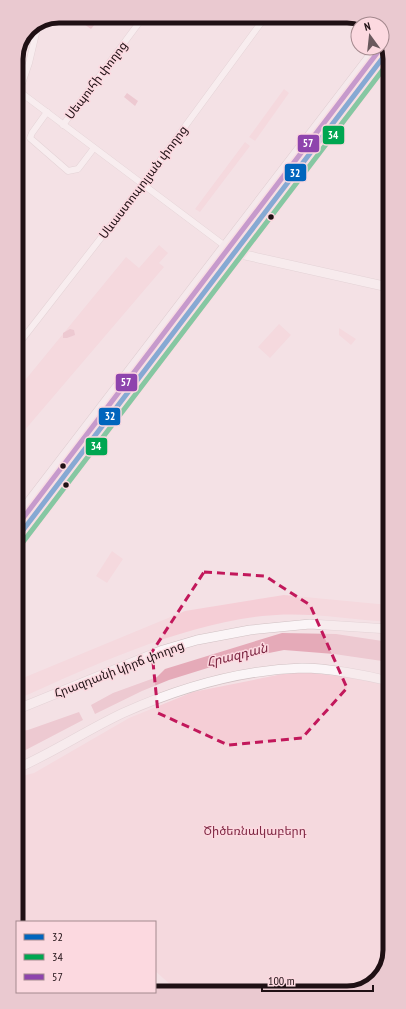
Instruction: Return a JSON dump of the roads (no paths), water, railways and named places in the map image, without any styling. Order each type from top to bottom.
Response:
[{"type":"main road","points":[[23,510],[371,56]]},
{"type":"main road","points":[[23,530],[236,253],[264,213],[383,57]]},
{"type":"main road","points":[[345,90],[348,97],[353,97]]},
{"type":"main road","points":[[103,405],[111,405],[114,410]]},
{"type":"street","name":"Սեպուհի փողոց","points":[[63,125],[139,23]]},
{"type":"street","name":"Սևաստոպոլյան փողոց","points":[[23,338],[142,185],[261,23]]},
{"type":"street","points":[[23,81],[36,31]]},
{"type":"street","points":[[23,94],[142,185],[236,253],[383,286]]},
{"type":"street","points":[[47,112],[30,138],[68,171],[78,169],[94,148]]},
{"type":"street","name":"Հրազդանի կիրճ փողոց","points":[[23,707],[163,650],[197,640],[250,630],[310,624],[383,629]]},
{"type":"street","points":[[23,765],[122,714],[147,703],[184,690],[234,676],[267,670],[304,668],[367,676],[383,680]]},
{"type":"water","points":[[82,23],[94,23],[95,24],[91,29]]},
{"type":"water","points":[[127,93],[138,101],[135,106],[124,97]]},
{"type":"water","points":[[70,329],[74,330],[75,335],[63,338],[63,333]]},
{"type":"water","name":"Հրազդան","points":[[282,633],[336,634],[383,641],[383,661],[334,654],[284,650],[230,661],[169,680],[142,691],[95,714],[91,705],[113,693],[157,677],[165,669]]},
{"type":"water","points":[[79,712],[83,720],[23,751],[23,730]]},
{"type":"park label","name":"Ծիծեռնակաբերդ","points":[[255,830]]}]
